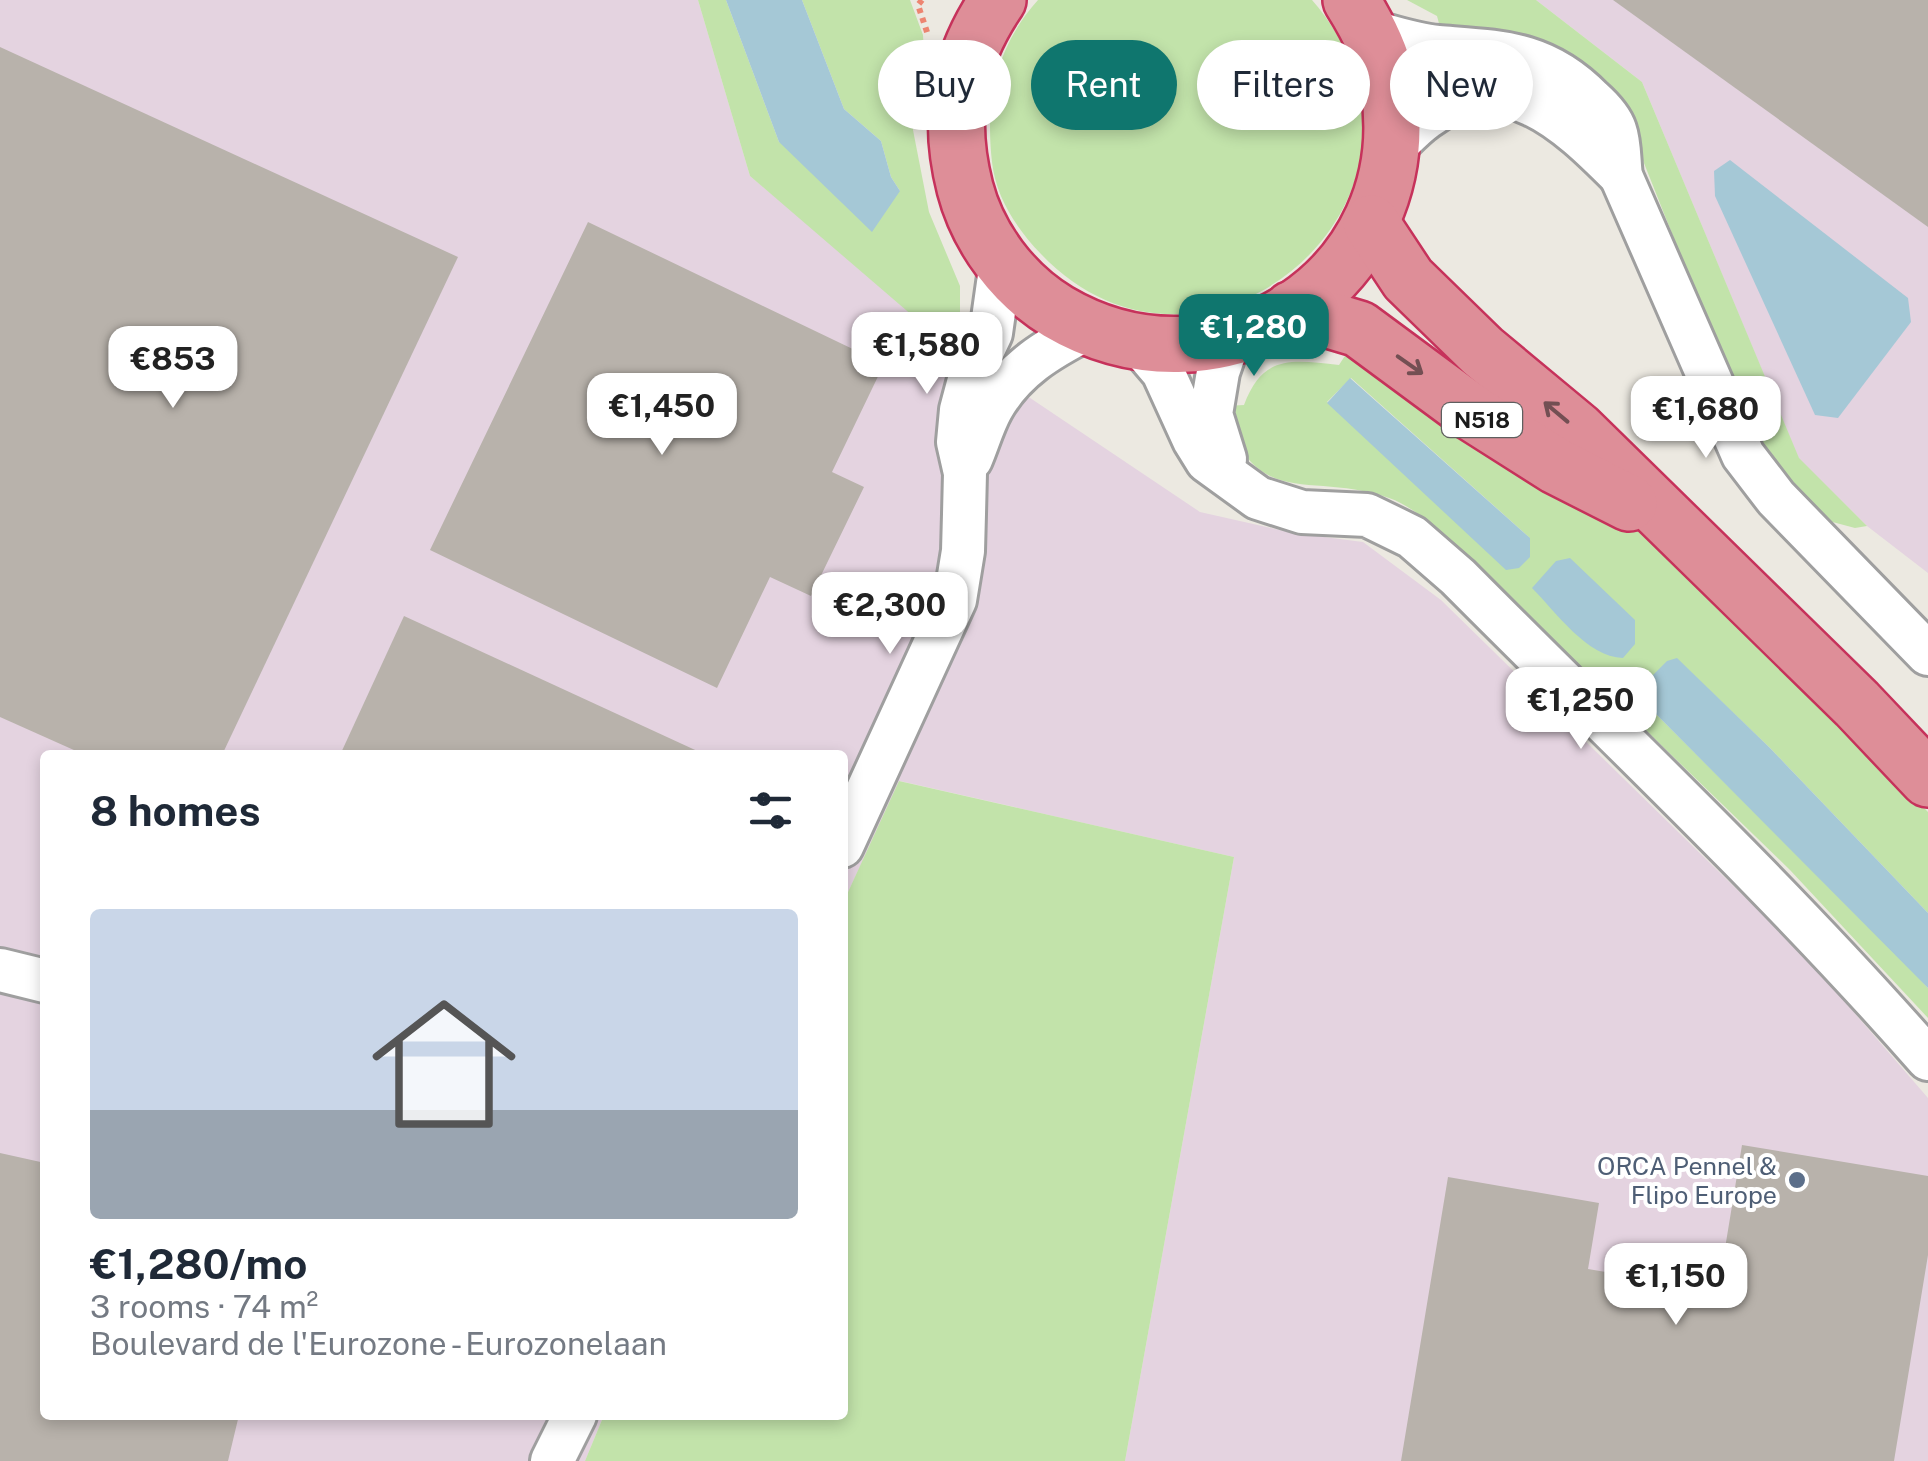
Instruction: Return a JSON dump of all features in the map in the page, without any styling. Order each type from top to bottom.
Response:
[{"type":"highway","points":[[998,0],[946,37],[958,92],[956,152],[971,210],[1001,262],[1040,301],[1087,329],[1140,344],[1185,347],[1229,340],[1266,327],[1340,270],[1371,223],[1384,188],[1391,150],[1389,89],[1360,15]]},
{"type":"highway","name":"N518","points":[[1371,223],[1408,279],[1482,351],[1577,430],[1858,704],[1928,779]]},
{"type":"highway","name":"N518","points":[[1292,309],[1358,329],[1466,409],[1540,456],[1677,528]]},
{"type":"street","points":[[1360,15],[1436,47],[1519,54],[1550,65],[1606,113],[1615,130],[1621,176],[1744,456],[1776,498],[1928,654]]},
{"type":"street","points":[[1391,150],[1424,119],[1451,103],[1489,93],[1524,100],[1555,116],[1621,176]]},
{"type":"street","points":[[848,833],[955,600],[963,551],[965,473],[958,442],[961,410],[991,333],[1001,262]]},
{"type":"street","points":[[965,473],[991,410],[1010,382],[1030,362],[1087,329]]},
{"type":"street","points":[[1229,340],[1210,414],[1231,478]]},
{"type":"street","points":[[1140,344],[1163,372],[1207,461],[1258,498],[1302,512],[1367,515],[1412,537],[1458,577],[1840,958],[1928,1058]]},
{"type":"street","points":[[0,970],[40,980]]},
{"type":"street","points":[[552,1461],[572,1420]]},
{"type":"path","points":[[922,0],[918,5],[927,26],[946,37]]},
{"type":"shaded area","points":[[0,0],[698,0],[750,176],[966,355],[1200,512],[1293,533],[1363,542],[1441,600],[1807,958],[1928,1098],[1928,1461],[1125,1461],[1234,857],[900,781],[848,892],[848,750],[40,750],[40,1420],[602,1420],[585,1461],[0,1461]]},
{"type":"shaded area","points":[[1536,0],[1928,0],[1928,573],[1867,526],[1799,459],[1642,82]]},
{"type":"green space","points":[[698,0],[726,0],[779,142],[900,191],[891,177],[881,141],[844,109],[802,0],[910,0],[923,40],[878,40],[878,130],[913,130],[929,212],[960,286],[960,323],[978,332],[966,355],[942,341],[750,176]]},
{"type":"green space","points":[[1038,0],[1312,0],[1335,40],[1197,40],[1197,130],[1360,130],[1362,145],[1342,210],[1300,264],[1243,300],[1176,314],[1107,301],[1041,254],[1016,223],[994,175],[990,130],[1011,130],[1010,40]]},
{"type":"green space","points":[[1407,0],[1536,0],[1642,82],[1799,458],[1867,526],[1855,528],[1825,520],[1760,455],[1638,148],[1533,86],[1533,40],[1456,40],[1441,31],[1437,16]]},
{"type":"green space","points":[[1350,348],[1630,523],[1680,561],[1928,812],[1928,913],[1770,748],[1677,659],[1639,689],[1648,706],[1928,988],[1928,1018],[1790,870],[1425,520],[1389,498],[1361,490],[1288,482],[1268,475],[1251,462],[1237,440],[1225,406],[1244,405],[1260,377],[1281,364],[1339,365]],"holes":[[[1351,378],[1530,538],[1327,402]]]},
{"type":"green space","points":[[899,781],[1234,857],[1125,1461],[585,1461],[602,1420],[848,1420],[848,892]]},
{"type":"water","points":[[726,0],[802,0],[844,109],[881,141],[891,177],[900,191],[872,232],[779,142]]},
{"type":"water","points":[[1730,160],[1908,298],[1911,322],[1838,418],[1815,415],[1715,196],[1714,171]]},
{"type":"water","points":[[1350,378],[1530,538],[1530,557],[1519,568],[1506,570],[1327,403]]},
{"type":"water","points":[[1570,558],[1635,620],[1635,644],[1623,658],[1610,656],[1585,642],[1532,588],[1556,561]]},
{"type":"water","points":[[1677,658],[1770,748],[1928,913],[1928,988],[1648,706],[1639,689],[1667,661]]},
{"type":"building","points":[[1613,0],[1928,0],[1928,227]]},
{"type":"building","points":[[0,47],[458,257],[224,750],[74,750],[0,717]]},
{"type":"building","points":[[588,222],[884,364],[832,472],[864,487],[811,596],[770,577],[717,688],[430,550]]},
{"type":"building","points":[[404,616],[695,750],[342,750]]},
{"type":"building","points":[[1742,1145],[1928,1176],[1928,1255],[1894,1461],[1401,1461],[1448,1177],[1599,1203],[1588,1269],[1718,1291]]},
{"type":"building","points":[[0,1153],[40,1162],[40,1420],[238,1420],[228,1461],[0,1461]]},
{"type":"place","name":"ORCA Pennel & Flipo Europe","points":[[1797,1180]]}]
